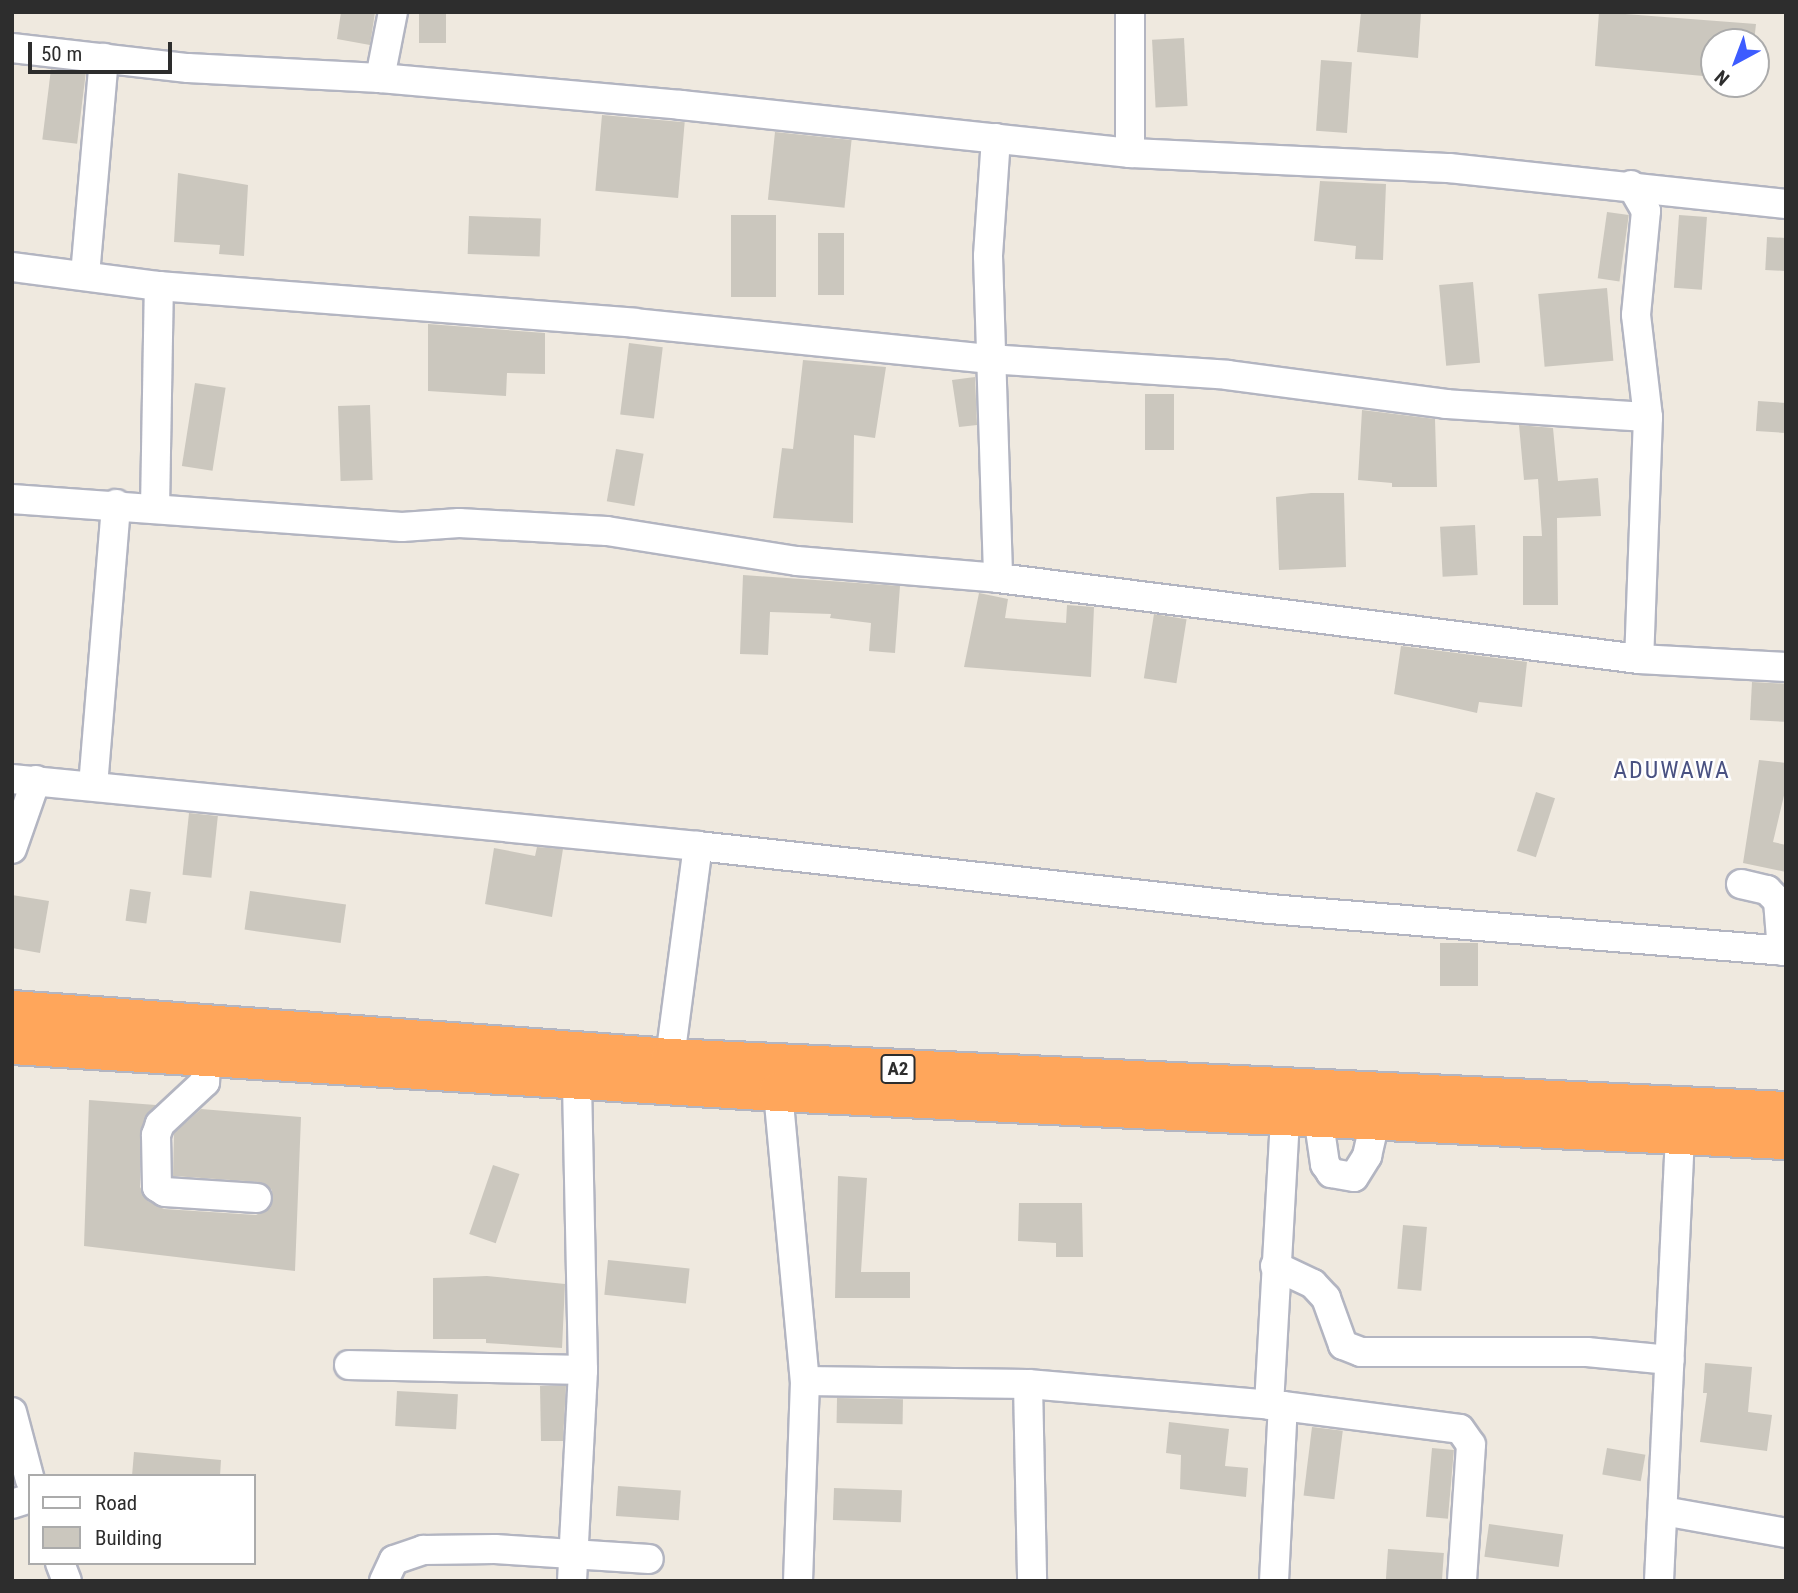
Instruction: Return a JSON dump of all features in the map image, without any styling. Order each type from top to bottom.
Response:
[{"type":"highway","name":"A2","points":[[12,1010],[670,1058],[1786,1111]]},
{"type":"highway","name":"A2","points":[[12,1045],[778,1092],[1786,1140]]},
{"type":"street","points":[[380,78],[393,12]]},
{"type":"street","points":[[1130,12],[1130,153]]},
{"type":"street","points":[[12,48],[188,68],[380,78],[1130,153],[1449,168],[1632,185],[1786,204]]},
{"type":"street","points":[[85,275],[104,58]]},
{"type":"street","points":[[996,138],[989,208],[989,359],[998,578]]},
{"type":"street","points":[[1632,185],[1646,211],[1636,315],[1648,418],[1639,659]]},
{"type":"street","points":[[12,267],[159,286],[635,323],[989,359],[1227,376],[1446,404],[1648,418]]},
{"type":"street","points":[[155,509],[159,286]]},
{"type":"street","points":[[12,499],[116,504],[402,527],[459,523],[607,531],[797,561],[998,578],[1639,659],[1786,667]]},
{"type":"street","points":[[93,786],[116,504]]},
{"type":"street","points":[[12,849],[24,780],[698,846],[1270,909],[1784,951],[1778,901],[1767,890],[1741,884]]},
{"type":"street","points":[[670,1058],[698,846]]},
{"type":"street","points":[[206,1056],[205,1082],[160,1124],[153,1177],[157,1187],[165,1192],[257,1198]]},
{"type":"street","points":[[573,1568],[583,1370],[577,1078]]},
{"type":"street","points":[[778,1092],[805,1381],[799,1581]]},
{"type":"street","points":[[1302,1116],[1331,1173],[1354,1177],[1367,1156],[1375,1120]]},
{"type":"street","points":[[1274,1581],[1275,1266],[1302,1116]]},
{"type":"street","points":[[1659,1581],[1680,1134]]},
{"type":"street","points":[[1275,1266],[1313,1283],[1326,1298],[1343,1345],[1361,1352],[1587,1352],[1670,1360]]},
{"type":"street","points":[[349,1365],[583,1370]]},
{"type":"street","points":[[805,1381],[1028,1384],[1276,1406],[1450,1426],[1467,1433],[1471,1445],[1462,1581]]},
{"type":"street","points":[[1028,1384],[1032,1581]]},
{"type":"street","points":[[12,1412],[28,1474]]},
{"type":"street","points":[[1663,1511],[1786,1533]]},
{"type":"street","points":[[384,1581],[394,1560],[423,1550],[573,1568],[649,1559]]},
{"type":"building","points":[[341,12],[375,12],[370,45],[337,39]]},
{"type":"building","points":[[419,12],[446,12],[446,43],[419,43]]},
{"type":"building","points":[[1361,12],[1421,12],[1418,58],[1357,52]]},
{"type":"building","points":[[1599,12],[1756,24],[1756,28],[1700,28],[1700,76],[1595,66]]},
{"type":"building","points":[[1184,38],[1188,106],[1156,108],[1152,40]]},
{"type":"building","points":[[1321,60],[1352,62],[1347,133],[1316,131]]},
{"type":"building","points":[[51,69],[86,73],[77,144],[42,139]]},
{"type":"building","points":[[602,115],[685,122],[678,198],[595,191]]},
{"type":"building","points":[[775,132],[852,140],[844,208],[768,200]]},
{"type":"building","points":[[178,173],[248,185],[244,256],[219,254],[220,245],[174,242]]},
{"type":"building","points":[[1320,181],[1386,184],[1383,260],[1355,259],[1356,246],[1314,241]]},
{"type":"building","points":[[1607,212],[1629,215],[1619,281],[1598,278]]},
{"type":"building","points":[[731,215],[776,215],[776,297],[731,297]]},
{"type":"building","points":[[1679,215],[1707,217],[1702,290],[1674,288]]},
{"type":"building","points":[[469,216],[541,219],[540,256],[468,254]]},
{"type":"building","points":[[818,233],[844,233],[844,295],[818,295]]},
{"type":"building","points":[[1767,237],[1786,238],[1784,271],[1765,270]]},
{"type":"building","points":[[1473,282],[1480,363],[1446,366],[1439,285]]},
{"type":"building","points":[[1607,288],[1613,361],[1545,367],[1538,294]]},
{"type":"building","points":[[428,324],[545,333],[545,374],[507,373],[506,396],[428,391]]},
{"type":"building","points":[[629,343],[663,347],[654,419],[620,414]]},
{"type":"building","points":[[803,360],[886,367],[875,438],[854,435],[853,523],[773,518],[782,448],[793,449]]},
{"type":"building","points":[[975,377],[977,425],[959,427],[952,380]]},
{"type":"building","points":[[195,383],[226,388],[212,471],[182,466]]},
{"type":"building","points":[[1145,394],[1174,394],[1174,450],[1145,450]]},
{"type":"building","points":[[1758,401],[1786,403],[1784,433],[1756,431]]},
{"type":"building","points":[[370,405],[373,480],[341,481],[338,406]]},
{"type":"building","points":[[1362,410],[1435,419],[1437,487],[1392,487],[1392,483],[1358,480]]},
{"type":"building","points":[[1519,425],[1553,428],[1558,481],[1598,478],[1601,516],[1557,518],[1558,605],[1523,605],[1523,536],[1542,536],[1538,479],[1524,480]]},
{"type":"building","points":[[616,449],[644,454],[634,506],[607,501]]},
{"type":"building","points":[[1344,493],[1346,567],[1279,570],[1276,497]]},
{"type":"building","points":[[1475,525],[1478,575],[1443,577],[1440,527]]},
{"type":"building","points":[[743,575],[900,586],[895,653],[869,651],[871,623],[830,618],[831,614],[770,612],[768,655],[740,654]]},
{"type":"building","points":[[979,593],[1008,599],[1005,618],[1066,623],[1067,605],[1094,607],[1091,677],[964,667]]},
{"type":"building","points":[[1154,614],[1187,619],[1176,683],[1144,678]]},
{"type":"building","points":[[1401,646],[1527,662],[1522,707],[1479,702],[1477,713],[1394,694]]},
{"type":"building","points":[[1752,682],[1786,684],[1784,722],[1750,720]]},
{"type":"building","points":[[1759,760],[1786,763],[1786,787],[1773,842],[1786,845],[1786,872],[1743,863]]},
{"type":"building","points":[[1536,792],[1555,798],[1536,857],[1517,851]]},
{"type":"building","points":[[189,813],[218,816],[211,878],[183,875]]},
{"type":"building","points":[[537,847],[563,849],[552,917],[485,904],[494,848],[535,856]]},
{"type":"building","points":[[130,889],[151,892],[146,924],[126,921]]},
{"type":"building","points":[[250,891],[346,904],[341,943],[245,930]]},
{"type":"building","points":[[12,895],[49,901],[40,953],[12,948]]},
{"type":"building","points":[[1440,943],[1478,943],[1478,986],[1440,986]]},
{"type":"building","points":[[89,1100],[156,1105],[140,1130],[140,1187],[148,1201],[164,1209],[256,1215],[271,1207],[272,1190],[259,1182],[173,1176],[174,1133],[201,1109],[301,1117],[295,1271],[84,1246]]},
{"type":"building","points":[[493,1165],[519,1174],[496,1243],[469,1234]]},
{"type":"building","points":[[838,1176],[867,1178],[861,1272],[910,1272],[910,1298],[835,1298]]},
{"type":"building","points":[[1019,1203],[1082,1203],[1083,1257],[1056,1257],[1056,1243],[1018,1241]]},
{"type":"building","points":[[1403,1225],[1427,1227],[1421,1291],[1397,1289]]},
{"type":"building","points":[[608,1260],[690,1269],[686,1303],[604,1295]]},
{"type":"building","points":[[487,1276],[565,1284],[562,1348],[486,1343],[486,1339],[433,1339],[433,1278]]},
{"type":"building","points":[[1705,1363],[1752,1367],[1748,1412],[1772,1415],[1767,1451],[1700,1442],[1707,1393],[1703,1393]]},
{"type":"building","points":[[540,1386],[566,1386],[563,1441],[541,1441]]},
{"type":"building","points":[[397,1391],[458,1394],[456,1429],[395,1426]]},
{"type":"building","points":[[837,1398],[903,1399],[903,1424],[837,1423]]},
{"type":"building","points":[[1169,1422],[1229,1429],[1225,1466],[1248,1468],[1246,1497],[1180,1489],[1181,1455],[1166,1453]]},
{"type":"building","points":[[1312,1427],[1343,1431],[1334,1499],[1304,1495]]},
{"type":"building","points":[[1432,1448],[1454,1450],[1448,1519],[1426,1517]]},
{"type":"building","points":[[1607,1448],[1645,1455],[1641,1481],[1602,1475]]},
{"type":"building","points":[[134,1452],[221,1460],[220,1474],[132,1474]]},
{"type":"building","points":[[618,1486],[681,1490],[679,1520],[616,1516]]},
{"type":"building","points":[[834,1488],[902,1490],[901,1522],[833,1520]]},
{"type":"building","points":[[1489,1524],[1563,1534],[1559,1567],[1484,1557]]},
{"type":"building","points":[[1388,1549],[1444,1553],[1442,1581],[1386,1581]]},
{"type":"district","name":"ADUWAWA","points":[[1672,771]]}]
